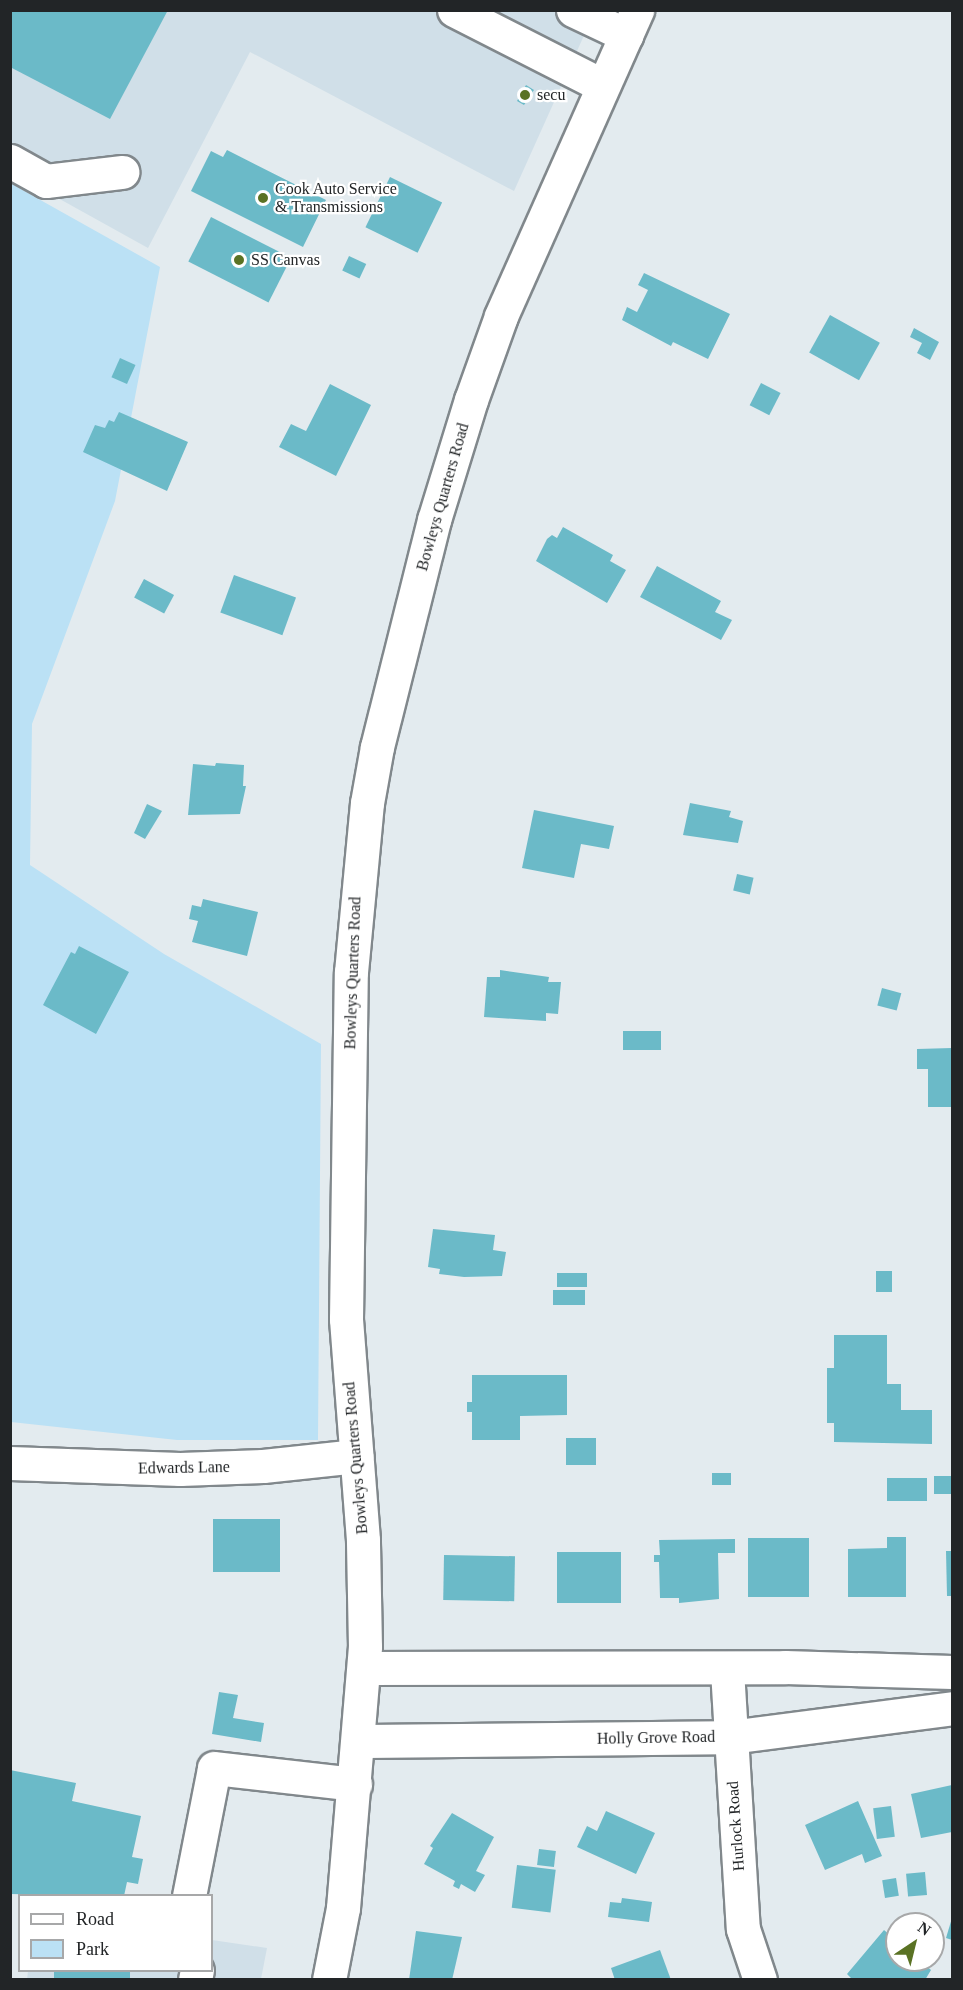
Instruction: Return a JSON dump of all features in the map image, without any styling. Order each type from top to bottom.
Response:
[{"type":"street","points":[[454,10],[603,86]]},
{"type":"street","points":[[573,10],[631,22]]},
{"type":"street","name":"Bowleys Quarters Road","points":[[329,1980],[344,1908],[364,1668],[363,1540],[346,1319],[351,972],[358,870],[377,747],[434,520],[471,400],[501,316],[631,22]]},
{"type":"street","points":[[10,161],[46,181],[122,172]]},
{"type":"street","name":"Edwards Lane","points":[[10,1463],[180,1469],[263,1466],[356,1456]]},
{"type":"street","points":[[364,1668],[727,1670],[784,1667],[952,1672]]},
{"type":"street","name":"Hurlock Road","points":[[727,1670],[743,1929],[760,1980]]},
{"type":"street","name":"Holly Grove Road","points":[[358,1742],[730,1737],[952,1708]]},
{"type":"street","points":[[189,1894],[214,1768],[355,1784]]},
{"type":"shaded area","points":[[11,11],[595,11],[514,191],[250,52],[148,248],[11,172]]},
{"type":"shaded area","points":[[213,1940],[267,1948],[261,1979],[27,1980],[28,1972],[213,1972]]},
{"type":"green space","points":[[10,183],[160,267],[115,501],[32,724],[30,865],[164,954],[321,1044],[318,1440],[177,1440],[11,1422]]},
{"type":"building","points":[[10,10],[168,10],[110,119],[10,67]]},
{"type":"building","name":"secu","points":[[526,85],[534,90],[524,105],[517,101]]},
{"type":"building","name":"Cook Auto Service & Transmissions","points":[[227,150],[326,200],[303,247],[191,191],[211,151],[223,157]]},
{"type":"building","points":[[390,177],[442,202],[418,253],[365,227]]},
{"type":"building","name":"SS Canvas","points":[[211,217],[291,258],[268,302],[188,262]]},
{"type":"building","points":[[349,256],[366,264],[359,279],[342,271]]},
{"type":"building","points":[[644,273],[730,314],[708,359],[673,342],[671,346],[622,320],[627,307],[637,312],[648,290],[638,285]]},
{"type":"building","points":[[830,315],[880,343],[859,380],[809,353]]},
{"type":"building","points":[[914,328],[939,342],[930,360],[917,353],[922,343],[910,337]]},
{"type":"building","points":[[120,358],[136,365],[127,384],[111,377]]},
{"type":"building","points":[[761,383],[781,393],[769,415],[750,405]]},
{"type":"building","points":[[330,384],[371,405],[336,476],[279,447],[291,424],[306,431]]},
{"type":"building","points":[[119,412],[188,442],[167,491],[83,452],[95,425],[105,428],[109,420],[114,422]]},
{"type":"building","points":[[563,527],[613,555],[610,561],[626,570],[607,603],[536,561],[547,539],[552,535],[557,538]]},
{"type":"building","points":[[657,566],[721,601],[715,612],[732,620],[721,640],[640,597]]},
{"type":"building","points":[[234,575],[296,598],[282,635],[220,613]]},
{"type":"building","points":[[144,579],[174,595],[164,614],[134,598]]},
{"type":"building","points":[[216,763],[244,765],[243,786],[246,786],[240,814],[188,815],[193,764],[215,766]]},
{"type":"building","points":[[690,803],[731,811],[729,817],[743,821],[738,843],[683,835]]},
{"type":"building","points":[[147,804],[162,811],[145,839],[134,833]]},
{"type":"building","points":[[534,810],[614,826],[609,849],[581,844],[574,878],[522,868]]},
{"type":"building","points":[[737,874],[754,878],[750,894],[733,891]]},
{"type":"building","points":[[203,899],[258,912],[247,956],[192,942],[198,921],[189,919],[192,905],[201,907]]},
{"type":"building","points":[[79,946],[129,972],[96,1034],[43,1005],[71,952],[75,954]]},
{"type":"building","points":[[500,970],[549,977],[548,982],[561,982],[558,1014],[546,1013],[546,1021],[484,1017],[487,977],[500,977]]},
{"type":"building","points":[[882,988],[901,993],[897,1011],[877,1005]]},
{"type":"building","points":[[623,1031],[661,1031],[661,1050],[623,1050]]},
{"type":"building","points":[[952,1048],[952,1107],[928,1107],[928,1069],[917,1069],[917,1049]]},
{"type":"building","points":[[433,1229],[495,1235],[493,1250],[506,1252],[502,1276],[464,1277],[439,1274],[440,1269],[428,1267]]},
{"type":"building","points":[[876,1271],[892,1271],[892,1292],[876,1292]]},
{"type":"building","points":[[557,1273],[587,1273],[587,1287],[557,1287]]},
{"type":"building","points":[[553,1290],[585,1290],[585,1305],[553,1305]]},
{"type":"building","points":[[834,1335],[887,1335],[887,1384],[901,1384],[901,1410],[932,1410],[932,1444],[834,1442],[834,1423],[827,1423],[827,1368],[834,1368]]},
{"type":"building","points":[[472,1375],[567,1375],[567,1415],[520,1416],[520,1440],[472,1440],[472,1412],[467,1412],[467,1402],[472,1402]]},
{"type":"building","points":[[566,1438],[596,1438],[596,1465],[566,1465]]},
{"type":"building","points":[[712,1473],[731,1473],[731,1485],[712,1485]]},
{"type":"building","points":[[934,1476],[952,1476],[952,1494],[934,1494]]},
{"type":"building","points":[[887,1478],[927,1478],[927,1501],[887,1501]]},
{"type":"building","points":[[213,1519],[280,1519],[280,1572],[213,1572]]},
{"type":"building","points":[[887,1537],[906,1537],[906,1597],[848,1597],[848,1549],[887,1548]]},
{"type":"building","points":[[748,1538],[809,1538],[809,1597],[748,1597]]},
{"type":"building","points":[[735,1539],[735,1553],[718,1553],[719,1599],[679,1603],[679,1598],[660,1598],[659,1562],[654,1562],[654,1555],[660,1555],[659,1540]]},
{"type":"building","points":[[946,1551],[952,1551],[952,1596],[947,1596]]},
{"type":"building","points":[[557,1552],[621,1552],[621,1603],[557,1603]]},
{"type":"building","points":[[444,1555],[515,1556],[514,1601],[443,1600]]},
{"type":"building","points":[[219,1692],[238,1695],[233,1718],[264,1723],[261,1742],[212,1734]]},
{"type":"building","points":[[10,1770],[76,1783],[72,1801],[141,1816],[132,1857],[143,1859],[138,1884],[127,1882],[124,1894],[10,1894]]},
{"type":"building","points":[[952,1785],[952,1832],[921,1838],[911,1794]]},
{"type":"building","points":[[858,1801],[882,1856],[865,1863],[862,1854],[825,1870],[805,1825]]},
{"type":"building","points":[[891,1806],[895,1837],[877,1839],[873,1808]]},
{"type":"building","points":[[606,1811],[655,1833],[636,1874],[577,1847],[587,1826],[597,1831]]},
{"type":"building","points":[[452,1813],[494,1837],[476,1871],[485,1875],[475,1892],[461,1884],[459,1889],[453,1886],[455,1881],[424,1864],[433,1848],[430,1846]]},
{"type":"building","points":[[539,1849],[556,1851],[554,1867],[537,1865]]},
{"type":"building","points":[[517,1865],[556,1870],[550,1912],[512,1908]]},
{"type":"building","points":[[925,1872],[927,1895],[908,1897],[906,1874]]},
{"type":"building","points":[[896,1878],[899,1896],[885,1898],[882,1880]]},
{"type":"building","points":[[622,1898],[652,1902],[649,1922],[608,1917],[610,1902],[621,1903]]},
{"type":"building","points":[[952,1918],[952,1940],[946,1938]]},
{"type":"building","points":[[884,1930],[885,1972],[930,1972],[925,1980],[853,1980],[847,1974]]},
{"type":"building","points":[[416,1931],[462,1937],[452,1980],[409,1980]]},
{"type":"building","points":[[660,1950],[671,1980],[615,1980],[611,1968]]},
{"type":"building","points":[[54,1972],[130,1972],[130,1980],[54,1980]]},
{"type":"place","name":"secu","points":[[525,95]]},
{"type":"place","name":"Cook Auto Service & Transmissions","points":[[263,198]]},
{"type":"place","name":"SS Canvas","points":[[239,260]]}]
